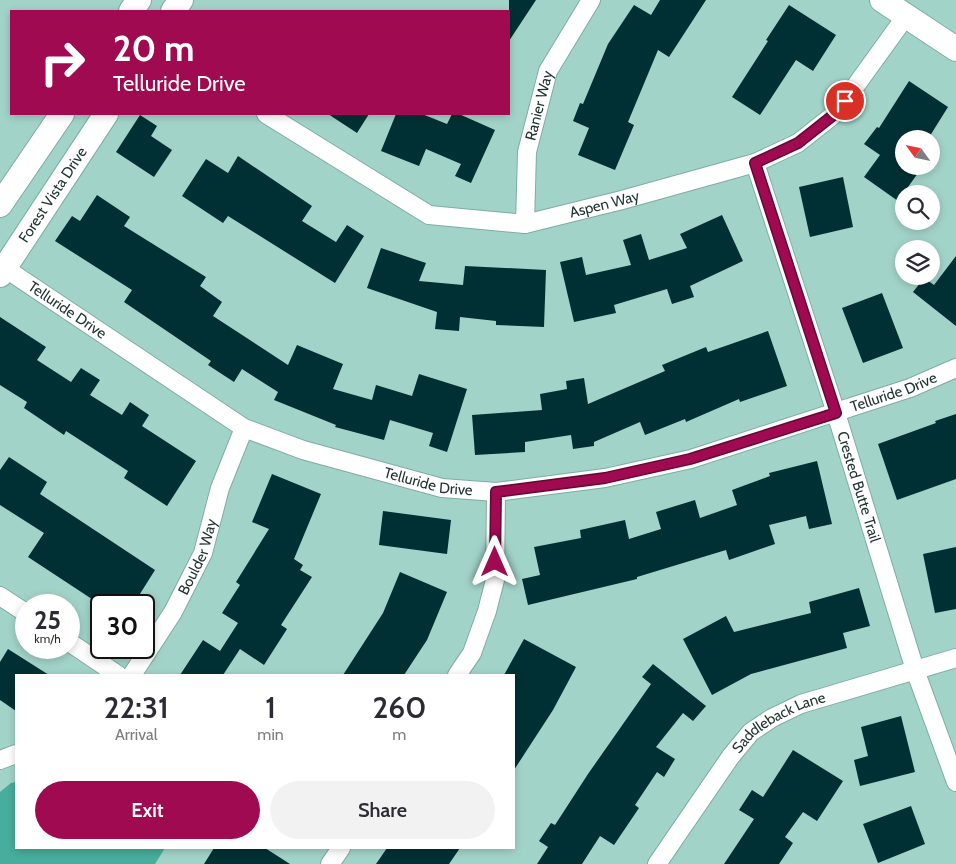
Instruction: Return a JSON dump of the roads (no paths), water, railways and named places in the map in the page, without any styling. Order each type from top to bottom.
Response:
[{"type":"main road","points":[[882,0],[956,49]]},
{"type":"main road","points":[[0,205],[61,115]]},
{"type":"main road","name":"Forest Vista Drive","points":[[2,269],[105,115]]},
{"type":"street","name":"Ranier Way","points":[[525,224],[527,152],[548,71],[591,0]]},
{"type":"street","name":"Aspen Way","points":[[268,115],[429,215],[525,224],[622,200],[755,163],[798,143],[836,113],[906,16]]},
{"type":"street","name":"Crested Butte Trail","points":[[755,163],[836,413],[915,670],[956,782]]},
{"type":"street","name":"Telluride Drive","points":[[2,269],[244,428],[303,450],[442,488],[496,492],[605,478],[690,459],[910,388],[956,368]]},
{"type":"street","name":"Boulder Way","points":[[133,674],[173,612],[203,553],[220,488],[244,428]]},
{"type":"street","points":[[458,674],[472,653],[487,611],[495,580],[496,492]]},
{"type":"street","points":[[0,596],[15,606]]},
{"type":"street","points":[[80,649],[117,674]]},
{"type":"street","name":"Saddleback Lane","points":[[657,864],[731,756],[751,732],[772,718],[801,704],[956,658]]},
{"type":"street","points":[[0,760],[15,754]]},
{"type":"street","points":[[330,864],[340,849]]}]
